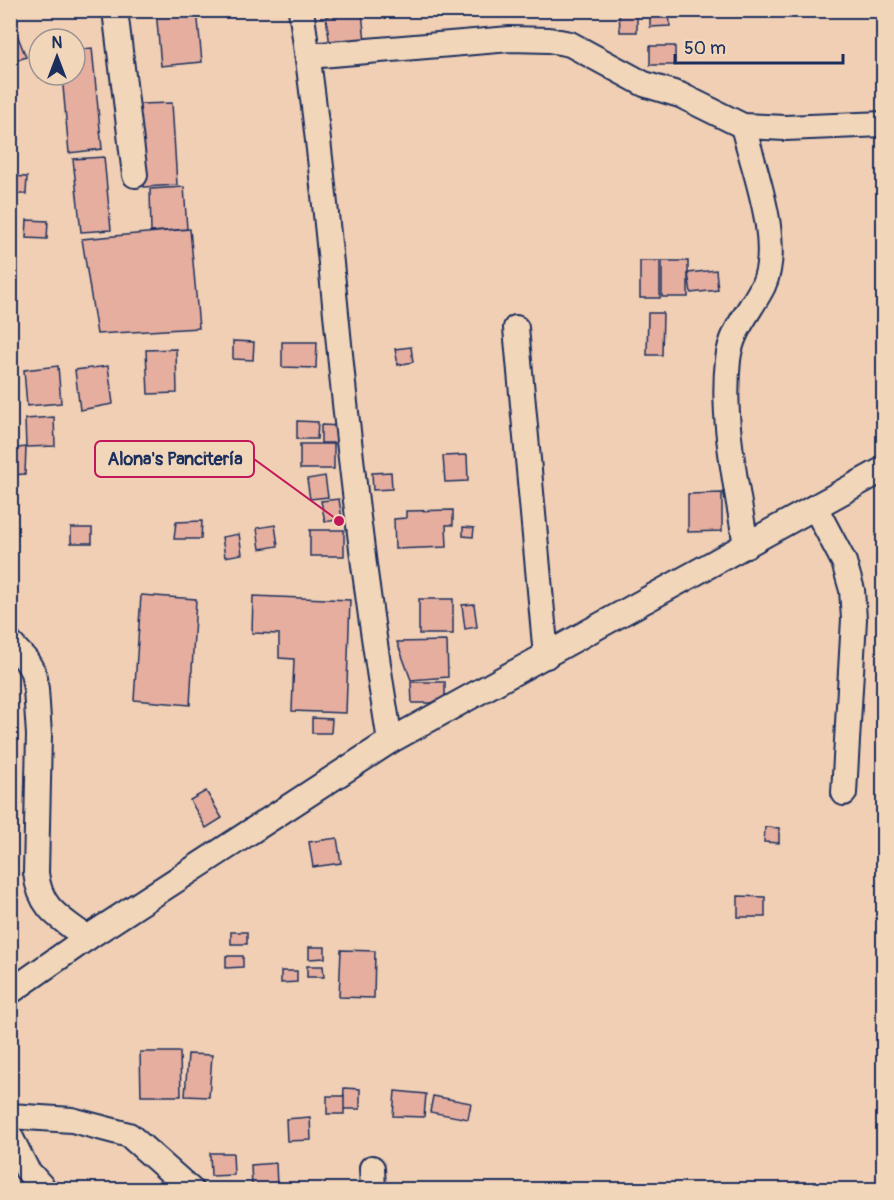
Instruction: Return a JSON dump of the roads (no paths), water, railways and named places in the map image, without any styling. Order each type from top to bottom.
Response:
[{"type":"street","points":[[115,10],[135,175]]},
{"type":"street","points":[[301,10],[321,146],[345,408],[374,647],[390,741]]},
{"type":"street","points":[[308,57],[510,39],[549,40],[570,44],[644,84],[689,99],[743,126],[785,128],[884,124]]},
{"type":"street","points":[[743,126],[770,236],[770,258],[763,285],[734,332],[728,358],[726,391],[729,431],[746,546]]},
{"type":"street","points":[[516,328],[546,656]]},
{"type":"street","points":[[10,992],[87,938],[390,741],[884,469]]},
{"type":"street","points":[[815,507],[844,561],[852,590],[854,620],[844,793]]},
{"type":"street","points":[[10,643],[26,660],[33,672],[36,688],[39,735],[36,873],[38,889],[50,910],[87,938]]},
{"type":"street","points":[[10,1116],[72,1120],[129,1135],[190,1190]]},
{"type":"street","points":[[10,1136],[27,1170],[45,1190]]},
{"type":"place","name":"Alona's Pancitería","points":[[339,521]]}]
